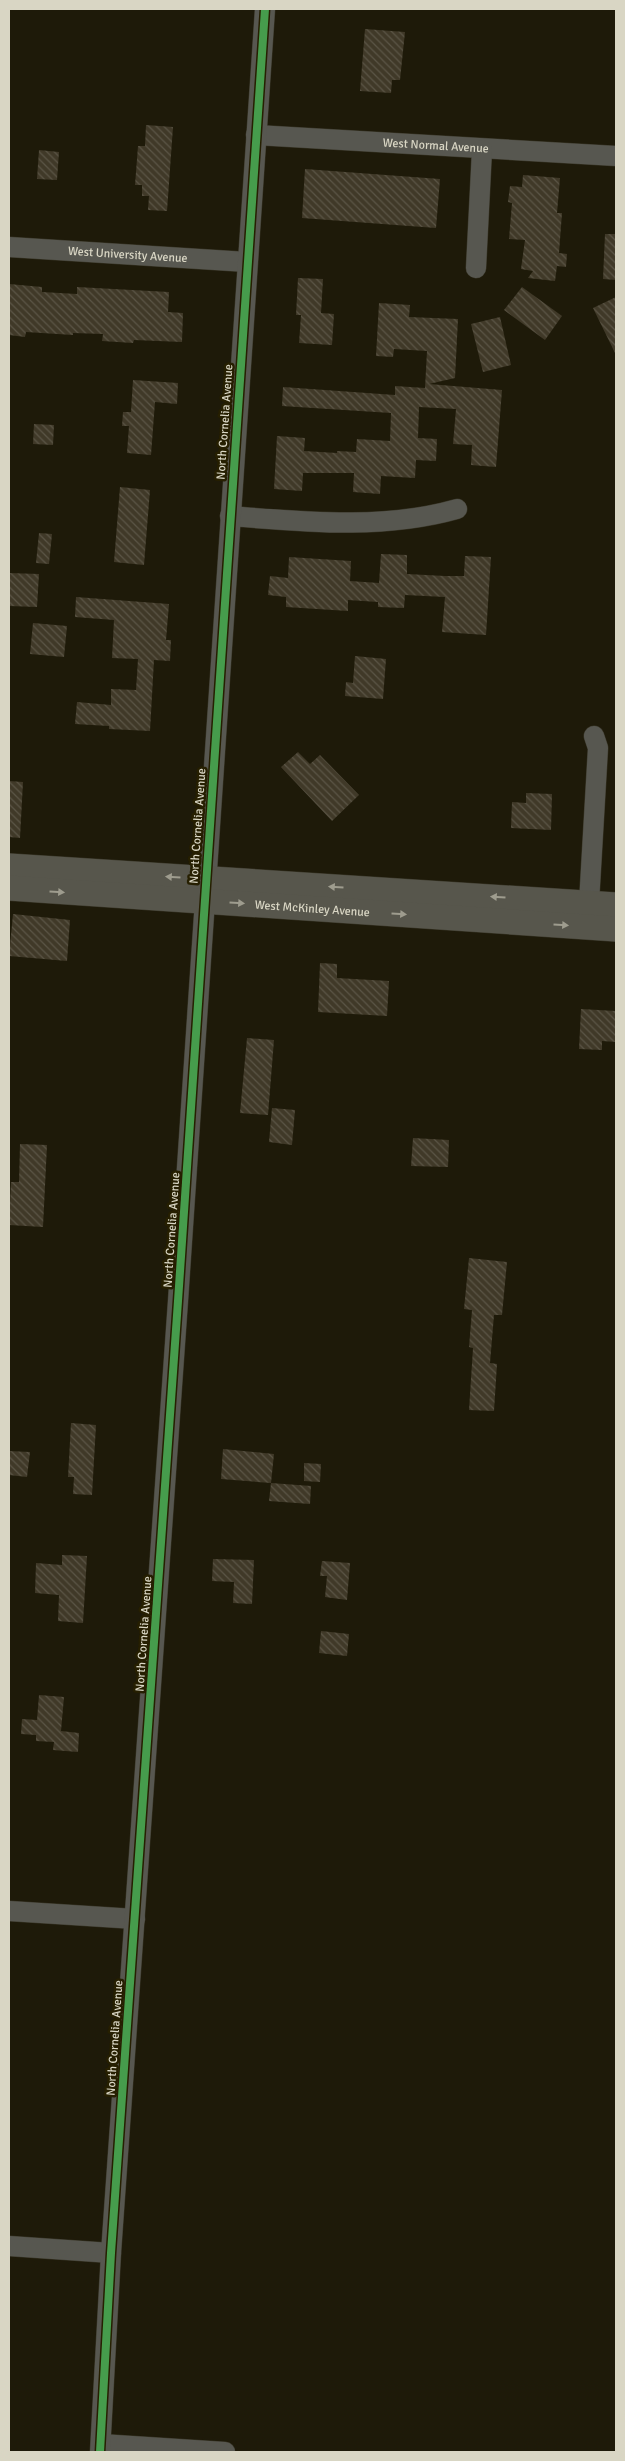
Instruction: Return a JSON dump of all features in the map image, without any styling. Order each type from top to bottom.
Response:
[{"type":"main road","name":"West McKinley Avenue","points":[[9,866],[205,890],[616,929]]},
{"type":"main road","name":"West McKinley Avenue","points":[[9,888],[205,890],[616,905]]},
{"type":"street","name":"North Cornelia Avenue","points":[[100,2448],[111,2253],[264,9]]},
{"type":"street","name":"West Normal Avenue","points":[[256,135],[482,150],[616,156]]},
{"type":"street","points":[[476,268],[482,150]]},
{"type":"street","name":"West University Avenue","points":[[9,246],[248,262]]},
{"type":"street","points":[[230,516],[316,523],[357,523],[400,521],[457,509]]},
{"type":"street","points":[[590,903],[598,748],[594,736]]},
{"type":"street","points":[[9,1912],[135,1919]]},
{"type":"street","points":[[9,2246],[111,2253]]},
{"type":"street","points":[[100,2448],[225,2452]]},
{"type":"building","points":[[365,29],[405,32],[400,80],[392,80],[391,93],[360,91]]},
{"type":"building","points":[[146,125],[173,127],[167,211],[148,210],[149,196],[142,196],[142,185],[135,185],[138,146],[145,146]]},
{"type":"building","points":[[39,150],[59,152],[57,180],[37,179]]},
{"type":"building","points":[[305,169],[440,179],[436,228],[302,218]]},
{"type":"building","points":[[523,175],[560,178],[557,213],[562,213],[559,253],[567,254],[566,267],[557,266],[555,281],[528,278],[533,271],[521,269],[525,240],[509,239],[512,203],[508,202],[510,186],[522,187]]},
{"type":"building","points":[[605,234],[616,234],[616,280],[603,279]]},
{"type":"building","points":[[298,278],[323,279],[321,313],[334,314],[332,345],[299,343],[301,315],[296,315]]},
{"type":"building","points":[[9,284],[42,287],[42,292],[77,294],[77,287],[169,292],[168,312],[183,313],[182,342],[134,340],[133,343],[102,341],[103,334],[73,333],[73,335],[26,332],[25,337],[9,335]]},
{"type":"building","points":[[522,287],[562,316],[545,340],[504,310]]},
{"type":"building","points":[[616,297],[616,355],[593,308]]},
{"type":"building","points":[[379,303],[410,305],[409,317],[458,319],[455,378],[429,384],[502,390],[496,467],[471,465],[472,445],[453,444],[456,409],[419,407],[418,438],[437,439],[436,461],[416,460],[415,478],[381,476],[380,494],[353,492],[354,473],[303,473],[302,491],[274,489],[277,436],[305,438],[304,451],[337,453],[337,451],[356,452],[357,439],[390,441],[391,413],[282,406],[283,387],[395,395],[395,386],[425,388],[427,351],[394,349],[393,357],[376,356]]},
{"type":"building","points":[[500,317],[511,365],[483,372],[471,324]]},
{"type":"building","points":[[133,380],[178,383],[177,404],[155,402],[151,455],[127,453],[129,426],[122,426],[123,412],[131,412]]},
{"type":"building","points":[[34,424],[54,425],[53,445],[33,444]]},
{"type":"building","points":[[120,487],[150,490],[144,565],[114,562]]},
{"type":"building","points":[[39,533],[52,534],[49,564],[36,563]]},
{"type":"building","points":[[381,554],[407,555],[407,574],[445,576],[464,576],[465,556],[491,557],[486,635],[442,632],[445,597],[405,595],[404,608],[378,607],[378,602],[348,600],[348,611],[286,607],[286,597],[268,595],[270,576],[288,578],[289,557],[351,561],[350,581],[379,583]]},
{"type":"building","points":[[9,573],[39,574],[37,607],[9,606]]},
{"type":"building","points":[[76,597],[169,604],[166,640],[171,640],[170,661],[154,660],[150,731],[109,729],[109,726],[75,724],[77,702],[111,705],[111,689],[136,690],[138,659],[112,658],[114,620],[75,617]]},
{"type":"building","points":[[33,623],[67,626],[64,657],[30,654]]},
{"type":"building","points":[[355,656],[386,659],[383,699],[345,696],[346,682],[353,683]]},
{"type":"building","points":[[298,752],[310,764],[320,755],[359,795],[332,821],[281,767]]},
{"type":"building","points":[[9,781],[23,782],[20,838],[9,837]]},
{"type":"building","points":[[526,793],[552,794],[551,830],[511,828],[512,802],[526,803]]},
{"type":"building","points":[[13,914],[70,920],[67,961],[9,956]]},
{"type":"building","points":[[320,963],[337,964],[337,978],[389,981],[387,1016],[318,1012]]},
{"type":"building","points":[[581,1009],[616,1011],[616,1042],[602,1041],[602,1050],[579,1049]]},
{"type":"building","points":[[247,1038],[274,1040],[268,1115],[240,1113]]},
{"type":"building","points":[[272,1108],[295,1110],[292,1145],[269,1142]]},
{"type":"building","points":[[413,1138],[449,1140],[448,1167],[411,1166]]},
{"type":"building","points":[[20,1144],[47,1145],[43,1227],[9,1225],[11,1182],[19,1182]]},
{"type":"building","points":[[469,1258],[507,1262],[502,1315],[494,1315],[490,1363],[497,1364],[494,1411],[469,1410],[473,1348],[469,1347],[472,1310],[464,1309]]},
{"type":"building","points":[[71,1423],[96,1425],[92,1495],[73,1494],[74,1477],[68,1477]]},
{"type":"building","points":[[223,1449],[274,1454],[271,1483],[221,1479]]},
{"type":"building","points":[[9,1451],[30,1452],[27,1477],[9,1475]]},
{"type":"building","points":[[304,1463],[321,1464],[320,1482],[304,1481]]},
{"type":"building","points":[[271,1483],[311,1486],[310,1504],[269,1501]]},
{"type":"building","points":[[62,1555],[87,1556],[83,1623],[58,1621],[59,1595],[35,1593],[36,1563],[62,1565]]},
{"type":"building","points":[[213,1559],[254,1560],[252,1604],[233,1603],[234,1582],[212,1581]]},
{"type":"building","points":[[322,1561],[350,1563],[347,1600],[325,1597],[327,1576],[320,1576]]},
{"type":"building","points":[[321,1631],[349,1634],[347,1656],[319,1653]]},
{"type":"building","points":[[39,1695],[64,1697],[61,1731],[79,1733],[78,1752],[53,1750],[54,1742],[36,1741],[36,1735],[21,1734],[22,1719],[37,1720]]},
{"type":"cycle path","points":[[100,2452],[111,2253],[178,1301],[265,9]]}]
